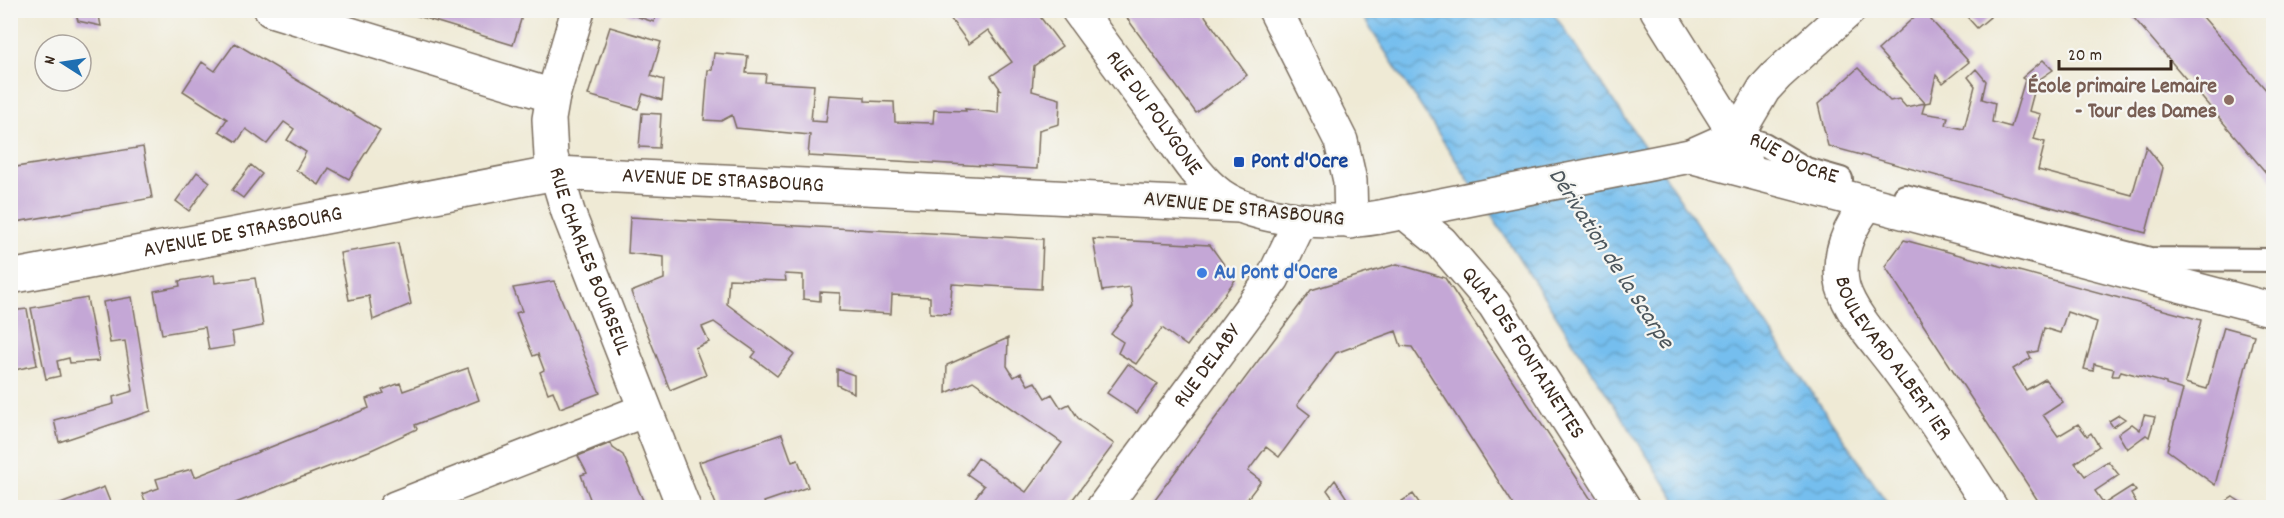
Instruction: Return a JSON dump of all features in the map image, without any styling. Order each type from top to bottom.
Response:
[{"type":"street","points":[[271,10],[553,96]]},
{"type":"street","name":"RUE CHARLES BOURSEUL","points":[[578,10],[553,96],[549,119],[549,142],[555,173],[684,507]]},
{"type":"street","name":"RUE DU POLYGONE","points":[[1078,10],[1196,170],[1220,195],[1239,206]]},
{"type":"street","points":[[1275,10],[1341,141],[1350,182],[1351,222]]},
{"type":"street","points":[[1657,10],[1737,135]]},
{"type":"street","points":[[1690,156],[1737,135],[1764,89],[1849,10]]},
{"type":"street","name":"RUE D'OCRE","points":[[1737,135],[1759,174],[2274,310]]},
{"type":"street","points":[[1690,156],[1759,174]]},
{"type":"street","name":"AVENUE DE STRASBOURG","points":[[10,277],[555,173],[1239,206],[1300,220],[1351,222],[1690,156]]},
{"type":"street","name":"BOULEVARD ALBERT 1ER","points":[[1869,203],[1855,221],[1845,244],[1841,272],[1847,299],[1913,390],[1991,507]]},
{"type":"street","name":"QUAI DES FONTAINETTES","points":[[1404,212],[1441,242],[1494,304],[1624,507]]},
{"type":"street","name":"RUE DELABY","points":[[1103,507],[1273,279],[1300,220]]},
{"type":"street","points":[[395,507],[645,410]]},
{"type":"lane","name":"RUE D'OCRE","points":[[1737,135],[1764,144],[1798,166],[1818,173],[2151,259],[2274,260]]},
{"type":"water","name":"Dérivation de la Scarpe","points":[[1359,11],[1552,11],[1890,507],[1680,507]]},
{"type":"building","points":[[75,10],[98,10],[101,26],[78,21]]},
{"type":"building","points":[[398,10],[524,10],[513,45]]},
{"type":"building","points":[[617,10],[657,10],[654,22]]},
{"type":"building","points":[[961,10],[1035,10],[1062,46],[1034,66],[1032,91],[1060,99],[1059,124],[1039,130],[1037,169],[808,156],[810,135],[736,128],[732,115],[721,121],[704,120],[708,70],[712,70],[714,53],[748,56],[746,73],[766,74],[765,82],[814,85],[811,121],[826,122],[829,95],[865,97],[865,101],[894,102],[895,122],[933,123],[934,110],[966,111],[965,109],[998,113],[999,88],[1001,90],[991,76],[1012,62],[988,30],[969,44],[950,18]]},
{"type":"building","points":[[1121,10],[1201,10],[1247,75],[1196,113]]},
{"type":"building","points":[[1922,10],[1969,62],[1943,83],[1936,75],[1930,102],[1925,103],[1878,50]]},
{"type":"building","points":[[1961,10],[1985,10],[1990,17],[1977,28]]},
{"type":"building","points":[[2127,10],[2197,10],[2274,99],[2274,182]]},
{"type":"building","points":[[610,27],[661,42],[651,76],[664,80],[662,100],[643,94],[638,109],[588,95]]},
{"type":"building","points":[[235,43],[380,130],[349,179],[329,168],[319,185],[296,170],[306,152],[287,140],[294,129],[284,122],[267,144],[246,129],[237,142],[219,131],[227,119],[183,91],[202,62],[215,71]]},
{"type":"building","points":[[2043,60],[2053,70],[2037,81],[2029,111],[2041,114],[2034,139],[2045,142],[2038,170],[2132,195],[2146,146],[2163,168],[2146,233],[1828,146],[1818,104],[1858,68],[1890,101],[1899,99],[1906,107],[1925,103],[1922,113],[1948,117],[1946,125],[1964,129],[1975,86],[1968,77],[1976,69],[1986,81],[1982,99],[1995,103],[1992,122],[2011,127],[2025,80],[2022,78]]},
{"type":"building","points":[[642,113],[661,114],[659,148],[639,147]]},
{"type":"building","points":[[143,147],[152,198],[10,223],[10,168]]},
{"type":"building","points":[[251,165],[262,174],[243,198],[232,190]]},
{"type":"building","points":[[197,172],[210,182],[189,211],[176,201]]},
{"type":"building","points":[[630,217],[1043,239],[1041,289],[952,284],[950,314],[930,313],[930,297],[892,295],[891,314],[839,311],[840,293],[820,292],[820,301],[803,299],[803,275],[785,274],[786,281],[729,279],[727,304],[794,354],[777,376],[752,357],[756,352],[714,322],[702,327],[709,342],[695,348],[706,375],[670,390],[631,292],[664,279],[664,257],[628,253]]},
{"type":"building","points":[[1093,239],[1210,245],[1235,280],[1187,346],[1162,328],[1136,364],[1118,353],[1123,342],[1111,334],[1133,306],[1130,287],[1102,291]]},
{"type":"building","points":[[1904,240],[2201,320],[2185,383],[2207,389],[2224,327],[2254,335],[2215,485],[2167,450],[2183,390],[2121,371],[2119,376],[2112,376],[2114,369],[2094,364],[2093,371],[2084,369],[2097,322],[2067,312],[2060,333],[2044,328],[2038,351],[2028,353],[2031,358],[2013,369],[2026,390],[2045,379],[2063,402],[2043,415],[2058,436],[2078,424],[2087,436],[2091,433],[2099,446],[2075,463],[2085,476],[2108,461],[2119,475],[2095,491],[2104,504],[2132,486],[2136,491],[2131,494],[2136,503],[2129,507],[2042,507],[1885,266]]},
{"type":"building","points":[[398,243],[411,304],[373,320],[369,296],[349,300],[340,253]]},
{"type":"building","points":[[1397,264],[1445,278],[1596,507],[1515,507],[1412,347],[1401,346],[1396,331],[1336,353],[1297,405],[1310,415],[1279,457],[1266,447],[1248,471],[1261,481],[1241,507],[1149,507],[1311,290]]},
{"type":"building","points":[[214,275],[215,283],[255,278],[263,326],[232,332],[234,346],[209,350],[205,327],[162,334],[154,291],[180,286],[179,281]]},
{"type":"building","points":[[554,281],[600,393],[560,408],[553,391],[548,393],[540,372],[544,370],[538,354],[533,356],[516,313],[522,311],[513,288]]},
{"type":"building","points":[[132,297],[151,411],[59,442],[54,420],[114,404],[113,397],[133,391],[125,341],[110,343],[103,302]]},
{"type":"building","points":[[87,298],[99,361],[70,363],[69,358],[57,361],[60,376],[46,379],[31,308]]},
{"type":"building","points":[[27,309],[37,365],[10,371],[10,311]]},
{"type":"building","points":[[1008,338],[1007,366],[1014,377],[1021,373],[1028,385],[1035,382],[1045,398],[1052,394],[1061,408],[1069,404],[1078,418],[1114,444],[1067,507],[968,507],[984,486],[967,474],[978,458],[1026,492],[1062,443],[973,381],[946,393],[947,365]]},
{"type":"building","points":[[1128,364],[1158,384],[1137,413],[1107,393]]},
{"type":"building","points":[[468,368],[479,400],[415,425],[417,429],[369,451],[228,506],[148,507],[142,494],[159,488],[156,479],[192,469],[195,477],[369,408],[366,399],[384,393],[382,390],[400,383],[403,391]]},
{"type":"building","points":[[837,369],[854,375],[854,393],[837,385]]},
{"type":"building","points":[[2119,415],[2125,419],[2113,427],[2109,421]]},
{"type":"building","points":[[2144,415],[2155,417],[2149,437],[2146,435],[2127,449],[2118,434],[2132,424],[2140,430]]},
{"type":"building","points":[[782,434],[792,462],[798,460],[808,487],[764,502],[766,507],[717,507],[699,462]]},
{"type":"building","points":[[611,443],[613,448],[623,455],[646,507],[593,507],[581,475],[587,473],[578,456]]},
{"type":"building","points":[[1335,480],[1350,503],[1344,507],[1339,507],[1327,490]]},
{"type":"building","points":[[104,487],[112,507],[53,507]]},
{"type":"building","points":[[1413,494],[1422,507],[1406,507],[1402,501]]},
{"type":"building","points":[[2233,497],[2248,507],[2218,507]]},
{"type":"place","name":"École primaire Lemaire - Tour des Dames","points":[[2229,100]]},
{"type":"place","name":"Pont d'Ocre","points":[[1239,162]]},
{"type":"place","name":"Au Pont d'Ocre","points":[[1202,273]]}]
